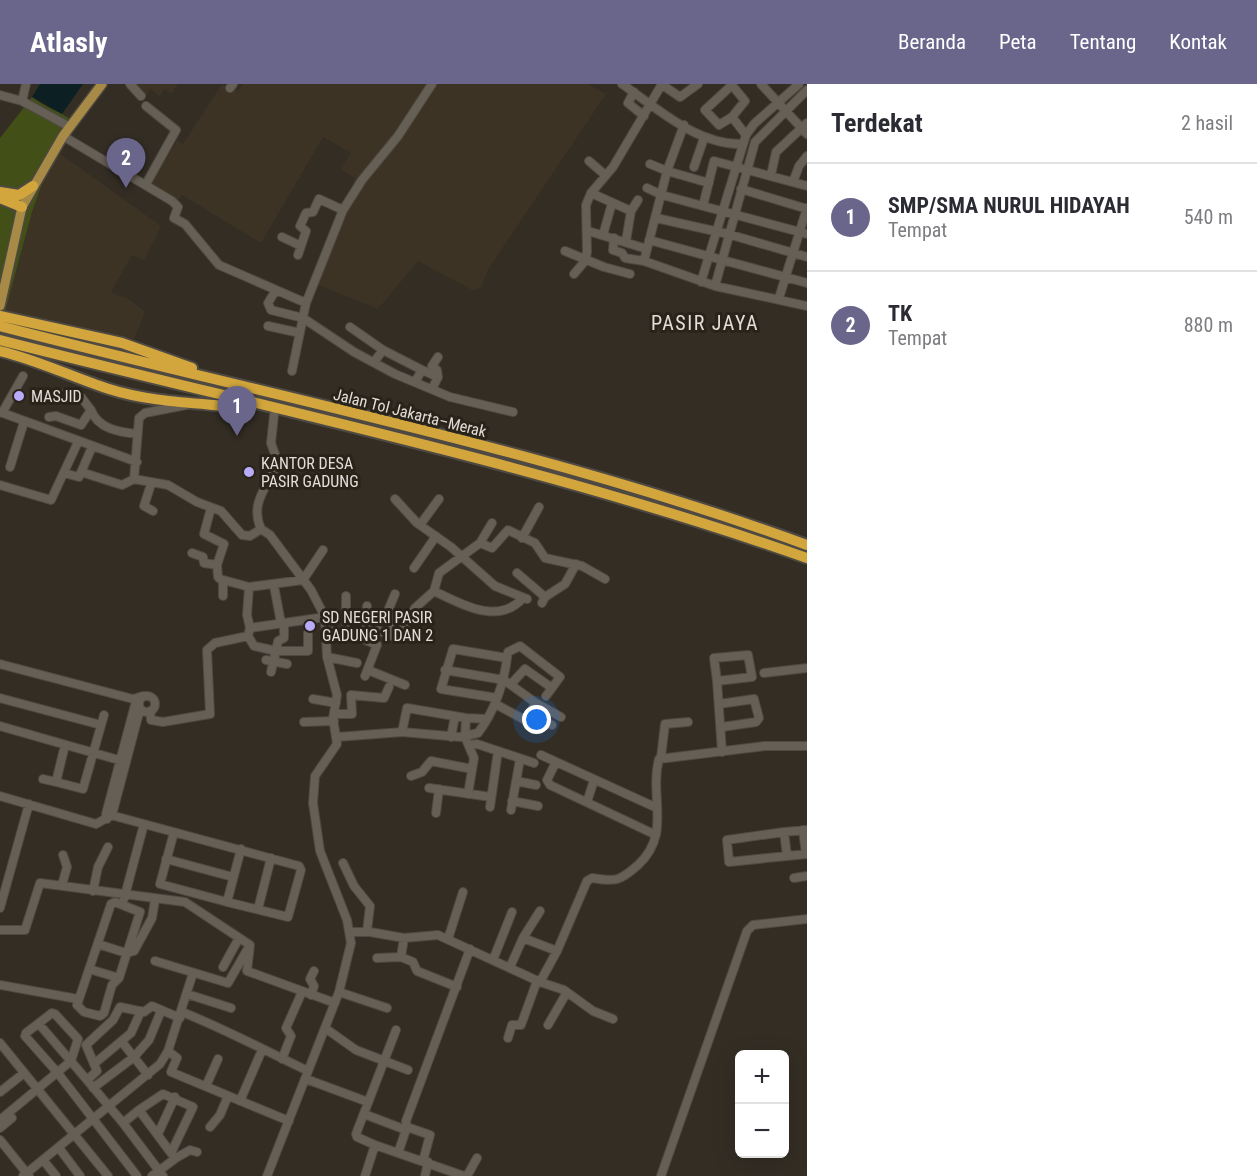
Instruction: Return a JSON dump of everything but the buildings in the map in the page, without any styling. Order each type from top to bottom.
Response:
[{"type":"highway","points":[[0,192],[19,195],[33,186]]},
{"type":"highway","points":[[0,198],[22,207]]},
{"type":"highway","points":[[0,316],[139,348],[226,381]]},
{"type":"highway","name":"Jalan Tol Jakarta–Merak","points":[[0,326],[226,381],[554,466],[732,518],[807,545]]},
{"type":"highway","name":"Jalan Tol Jakarta–Merak","points":[[0,340],[274,412],[550,477],[728,530],[807,558]]},
{"type":"highway","points":[[0,351],[60,370],[111,390],[274,412]]},
{"type":"main road","points":[[0,306],[22,207],[63,136],[102,84]]},
{"type":"street","points":[[22,101],[26,84]]},
{"type":"street","points":[[130,84],[141,96]]},
{"type":"street","points":[[292,371],[306,303],[344,210],[362,180],[398,136],[432,84]]},
{"type":"street","points":[[574,273],[585,261],[588,231],[585,224],[586,205],[591,193],[604,174],[613,167],[652,105],[662,84],[680,97],[698,84]]},
{"type":"street","points":[[701,282],[746,135],[754,124],[799,84]]},
{"type":"street","points":[[731,85],[745,103],[732,117],[717,127],[705,109],[731,85]]},
{"type":"street","points":[[763,85],[778,103],[805,128],[776,152],[771,176]]},
{"type":"street","points":[[628,87],[704,138],[725,144],[742,144]]},
{"type":"street","points":[[628,87],[628,104],[644,116]]},
{"type":"street","points":[[715,286],[755,142],[762,132],[807,90]]},
{"type":"street","points":[[0,95],[22,101],[70,128]]},
{"type":"street","points":[[146,106],[176,130],[146,184]]},
{"type":"street","points":[[732,117],[746,135]]},
{"type":"street","points":[[754,124],[762,132]]},
{"type":"street","points":[[644,261],[667,171],[684,125]]},
{"type":"street","points":[[63,136],[146,184],[177,205],[174,218],[185,224],[217,262],[306,303]]},
{"type":"street","points":[[694,166],[704,138]]},
{"type":"street","points":[[116,166],[130,145]]},
{"type":"street","points":[[793,182],[799,166],[807,156]]},
{"type":"street","points":[[589,161],[604,174]]},
{"type":"street","points":[[704,206],[714,161],[807,186]]},
{"type":"street","points":[[650,164],[709,183]]},
{"type":"street","points":[[647,188],[662,195],[807,234]]},
{"type":"street","points":[[741,189],[807,209],[779,298]]},
{"type":"street","points":[[591,193],[631,211]]},
{"type":"street","points":[[298,255],[306,231],[300,226],[306,213],[313,212],[319,199],[344,210]]},
{"type":"street","points":[[626,241],[631,211],[638,200]]},
{"type":"street","points":[[603,235],[612,204]]},
{"type":"street","points":[[656,218],[728,234],[807,257]]},
{"type":"street","points":[[588,231],[647,249]]},
{"type":"street","points":[[282,237],[301,246]]},
{"type":"street","points":[[614,238],[613,250],[622,253],[625,258],[644,261],[715,286],[779,298],[807,306]]},
{"type":"street","points":[[649,240],[807,282]]},
{"type":"street","points":[[565,251],[585,261],[630,274]]},
{"type":"street","points":[[276,290],[268,307],[303,318],[374,362],[450,397],[513,412]]},
{"type":"street","points":[[268,326],[300,333]]},
{"type":"street","points":[[351,327],[384,350],[438,377]]},
{"type":"street","points":[[374,362],[384,350]]},
{"type":"street","points":[[432,389],[438,377],[437,370],[432,366],[438,357]]},
{"type":"street","points":[[415,382],[422,370]]},
{"type":"street","points":[[23,376],[1,413],[137,462]]},
{"type":"street","points":[[65,393],[81,397],[95,420],[102,425],[137,434]]},
{"type":"street","points":[[134,479],[139,418],[145,413],[202,403]]},
{"type":"street","points":[[49,417],[56,416],[81,425],[91,411]]},
{"type":"street","points":[[267,1176],[339,992],[351,944],[351,932],[320,852],[313,803],[315,776],[336,747],[337,737],[334,717],[336,691],[327,657],[325,617],[318,602],[277,542],[261,529],[257,519],[261,493],[277,463],[271,436],[274,412]]},
{"type":"street","points":[[10,467],[24,422]]},
{"type":"street","points":[[0,485],[51,500],[78,442]]},
{"type":"street","points":[[64,473],[77,477],[92,447]]},
{"type":"street","points":[[81,472],[122,485],[134,479],[151,484],[168,485],[221,511],[242,535],[250,536],[261,529]]},
{"type":"street","points":[[151,484],[144,507],[153,511]]},
{"type":"street","points":[[395,499],[420,525],[498,589],[525,598],[503,611],[481,611],[434,591]]},
{"type":"street","points":[[420,525],[439,499]]},
{"type":"street","points":[[522,538],[539,507]]},
{"type":"street","points":[[212,508],[204,534],[228,545],[217,566],[218,577],[223,580],[249,587],[274,586],[303,580],[323,550]]},
{"type":"street","points":[[326,631],[363,629],[398,638],[416,608],[434,591],[440,573],[480,543],[492,523]]},
{"type":"street","points":[[480,543],[492,548],[506,530],[535,543],[545,558],[576,564],[605,579]]},
{"type":"street","points":[[414,568],[436,536]]},
{"type":"street","points":[[192,554],[204,558],[204,563],[217,566]]},
{"type":"street","points":[[518,573],[544,600],[565,584],[576,564]]},
{"type":"street","points":[[223,580],[223,596]]},
{"type":"street","points":[[271,672],[270,661],[276,651],[278,641],[285,638],[274,586]]},
{"type":"street","points":[[249,587],[247,615],[254,646],[276,651],[307,652],[309,650],[308,633]]},
{"type":"street","points":[[387,634],[394,620],[387,613],[395,594]]},
{"type":"street","points":[[346,596],[346,631]]},
{"type":"street","points":[[367,606],[363,640],[377,645],[366,673],[405,684]]},
{"type":"street","points":[[150,711],[151,720],[163,722],[211,714],[207,650],[215,643],[282,623],[325,617]]},
{"type":"street","points":[[467,741],[478,733],[498,702],[507,682],[508,652],[518,646],[530,652],[560,678],[546,696]]},
{"type":"street","points":[[507,658],[453,649],[441,689],[498,702],[527,717],[552,725]]},
{"type":"street","points":[[717,681],[752,676],[750,656],[714,658],[722,727],[722,752]]},
{"type":"street","points":[[327,657],[357,663]]},
{"type":"street","points":[[270,661],[287,664]]},
{"type":"street","points":[[0,664],[138,701],[151,696],[154,700],[154,708],[145,712],[138,701]]},
{"type":"street","points":[[764,673],[807,668]]},
{"type":"street","points":[[507,682],[525,669],[552,688]]},
{"type":"street","points":[[445,670],[507,682],[536,703],[561,717]]},
{"type":"street","points":[[304,722],[352,714],[351,695],[384,698],[389,687]]},
{"type":"street","points":[[0,698],[101,725]]},
{"type":"street","points":[[313,699],[336,703]]},
{"type":"street","points":[[719,704],[754,699],[759,718],[756,722],[722,727]]},
{"type":"street","points":[[0,798],[96,824],[108,816],[138,701]]},
{"type":"street","points":[[527,717],[536,703]]},
{"type":"street","points":[[402,732],[407,708],[466,718],[487,719]]},
{"type":"street","points":[[44,779],[83,789],[92,751],[104,716]]},
{"type":"street","points":[[451,737],[455,716]]},
{"type":"street","points":[[466,718],[467,741],[474,758],[468,794]]},
{"type":"street","points":[[508,1038],[512,1025],[521,1025],[538,981],[557,951],[587,881],[592,878],[615,881],[626,876],[652,850],[656,835],[658,764],[661,758],[665,724],[688,722]]},
{"type":"street","points":[[0,726],[124,759]]},
{"type":"street","points":[[337,737],[402,732],[451,737],[534,763]]},
{"type":"street","points":[[56,783],[65,745]]},
{"type":"street","points":[[661,758],[765,746],[807,746]]},
{"type":"street","points":[[490,807],[498,751]]},
{"type":"street","points":[[541,755],[657,808]]},
{"type":"street","points":[[520,759],[512,806],[538,806]]},
{"type":"street","points":[[411,776],[422,772],[431,761],[472,769]]},
{"type":"street","points":[[556,762],[547,780],[548,784],[656,835]]},
{"type":"street","points":[[587,802],[594,780]]},
{"type":"street","points":[[516,781],[536,785]]},
{"type":"street","points":[[429,788],[491,797]]},
{"type":"street","points":[[436,813],[439,789]]},
{"type":"street","points":[[0,908],[29,804]]},
{"type":"street","points":[[108,816],[144,824],[241,849],[301,868],[290,915],[286,917],[161,885],[174,832]]},
{"type":"street","points":[[124,900],[144,824]]},
{"type":"street","points":[[805,830],[807,854],[731,863],[728,860],[726,842],[728,840],[805,830]]},
{"type":"street","points":[[784,832],[787,856]]},
{"type":"street","points":[[93,891],[98,867],[108,847]]},
{"type":"street","points":[[227,902],[241,849]]},
{"type":"street","points":[[62,885],[67,867],[63,855]]},
{"type":"street","points":[[258,909],[271,858]]},
{"type":"street","points":[[166,859],[233,877]]},
{"type":"street","points":[[343,863],[354,886],[370,906],[367,931]]},
{"type":"street","points":[[0,876],[9,879]]},
{"type":"street","points":[[794,878],[807,876]]},
{"type":"street","points":[[0,930],[25,930],[40,883],[93,891],[124,900],[185,902],[250,945],[243,968],[228,983],[155,961]]},
{"type":"street","points":[[448,939],[463,892]]},
{"type":"street","points":[[124,900],[140,912],[119,978],[112,985],[102,1015],[80,1010],[77,1005],[78,999],[111,904],[124,900]]},
{"type":"street","points":[[98,944],[131,953],[137,949],[152,918],[156,900]]},
{"type":"street","points":[[510,968],[523,938],[540,911]]},
{"type":"street","points":[[493,960],[512,912]]},
{"type":"street","points":[[661,1176],[748,929],[753,925],[807,919]]},
{"type":"street","points":[[351,932],[367,931],[404,938],[434,935],[448,939],[567,992],[593,1011],[613,1018]]},
{"type":"street","points":[[223,967],[239,938]]},
{"type":"street","points":[[401,957],[404,938]]},
{"type":"street","points":[[523,938],[557,951]]},
{"type":"street","points":[[398,1153],[407,1129],[405,1121],[470,949]]},
{"type":"street","points":[[377,958],[401,957],[413,962],[417,971],[457,987]]},
{"type":"street","points":[[243,968],[334,1003]]},
{"type":"street","points":[[89,969],[119,978]]},
{"type":"street","points":[[311,995],[314,986],[310,978],[314,971]]},
{"type":"street","points":[[0,1140],[26,1175],[148,1075],[168,1051],[193,973]]},
{"type":"street","points":[[0,985],[78,999]]},
{"type":"street","points":[[282,1059],[291,1036],[286,1028],[302,992]]},
{"type":"street","points":[[339,992],[387,1008]]},
{"type":"street","points":[[548,1025],[567,992]]},
{"type":"street","points":[[187,994],[231,1008]]},
{"type":"street","points":[[87,1080],[97,1072],[87,1044],[113,1020],[119,1008],[145,1011],[150,1006],[224,1028],[230,1035],[282,1059],[307,1075],[368,1102]]},
{"type":"street","points":[[94,1064],[131,1033],[141,1011]]},
{"type":"street","points":[[93,1088],[134,1057],[149,1040],[161,1011]]},
{"type":"street","points":[[0,1120],[57,1072],[71,1061],[77,1037],[55,1014],[52,1013],[25,1036],[57,1072],[137,1176]]},
{"type":"street","points":[[39,1024],[123,1123],[158,1174],[173,1155],[193,1107],[176,1097],[163,1094],[123,1123]]},
{"type":"street","points":[[325,1028],[356,1050],[408,1070]]},
{"type":"street","points":[[396,1030],[356,1136],[375,1145],[466,1176],[477,1158]]},
{"type":"street","points":[[0,1042],[108,1176]]},
{"type":"street","points":[[122,1042],[148,1075]]},
{"type":"street","points":[[240,1101],[262,1050]]},
{"type":"street","points":[[168,1051],[177,1058],[171,1072],[289,1121]]},
{"type":"street","points":[[206,1086],[218,1059]]},
{"type":"street","points":[[0,1079],[3,1090],[24,1073]]},
{"type":"street","points":[[210,1127],[217,1120],[228,1096]]},
{"type":"street","points":[[158,1134],[176,1097]]},
{"type":"street","points":[[139,1110],[173,1155]]},
{"type":"street","points":[[364,1114],[430,1135],[425,1176]]},
{"type":"street","points":[[0,1128],[12,1118]]},
{"type":"street","points":[[364,1176],[375,1145]]},
{"type":"street","points":[[59,1148],[80,1176]]},
{"type":"street","points":[[173,1155],[190,1150],[197,1152]]},
{"type":"street","points":[[0,1158],[8,1151]]},
{"type":"street","points":[[42,1160],[56,1176]]},
{"type":"shaded area","points":[[128,84],[178,84],[172,93],[164,90],[160,96],[150,89],[144,101],[132,94],[135,89]]},
{"type":"shaded area","points":[[222,84],[238,91],[243,84],[588,84],[606,94],[489,268],[481,287],[474,291],[418,261],[378,309],[313,283],[355,178],[341,170],[351,153],[323,137],[261,243],[182,195],[177,201],[151,183],[177,141],[183,144]]},
{"type":"shaded area","points":[[59,153],[161,226],[144,260],[132,255],[111,292],[130,300],[145,312],[134,339],[5,312],[32,212],[43,181]]},
{"type":"green space","points":[[32,97],[76,123],[43,181],[32,212],[5,312],[0,309],[0,138]]},
{"type":"water","points":[[40,84],[83,84],[62,114],[32,97]]},
{"type":"place","name":"TK","points":[[126,188]]},
{"type":"place","name":"MASJID","points":[[19,396]]},
{"type":"place","name":"SMP/SMA NURUL HIDAYAH","points":[[237,436]]},
{"type":"place","name":"KANTOR DESA PASIR GADUNG","points":[[249,472]]},
{"type":"place","name":"SD NEGERI PASIR GADUNG 1 DAN 2","points":[[310,626]]},
{"type":"district","name":"PASIR JAYA","points":[[705,323]]}]
